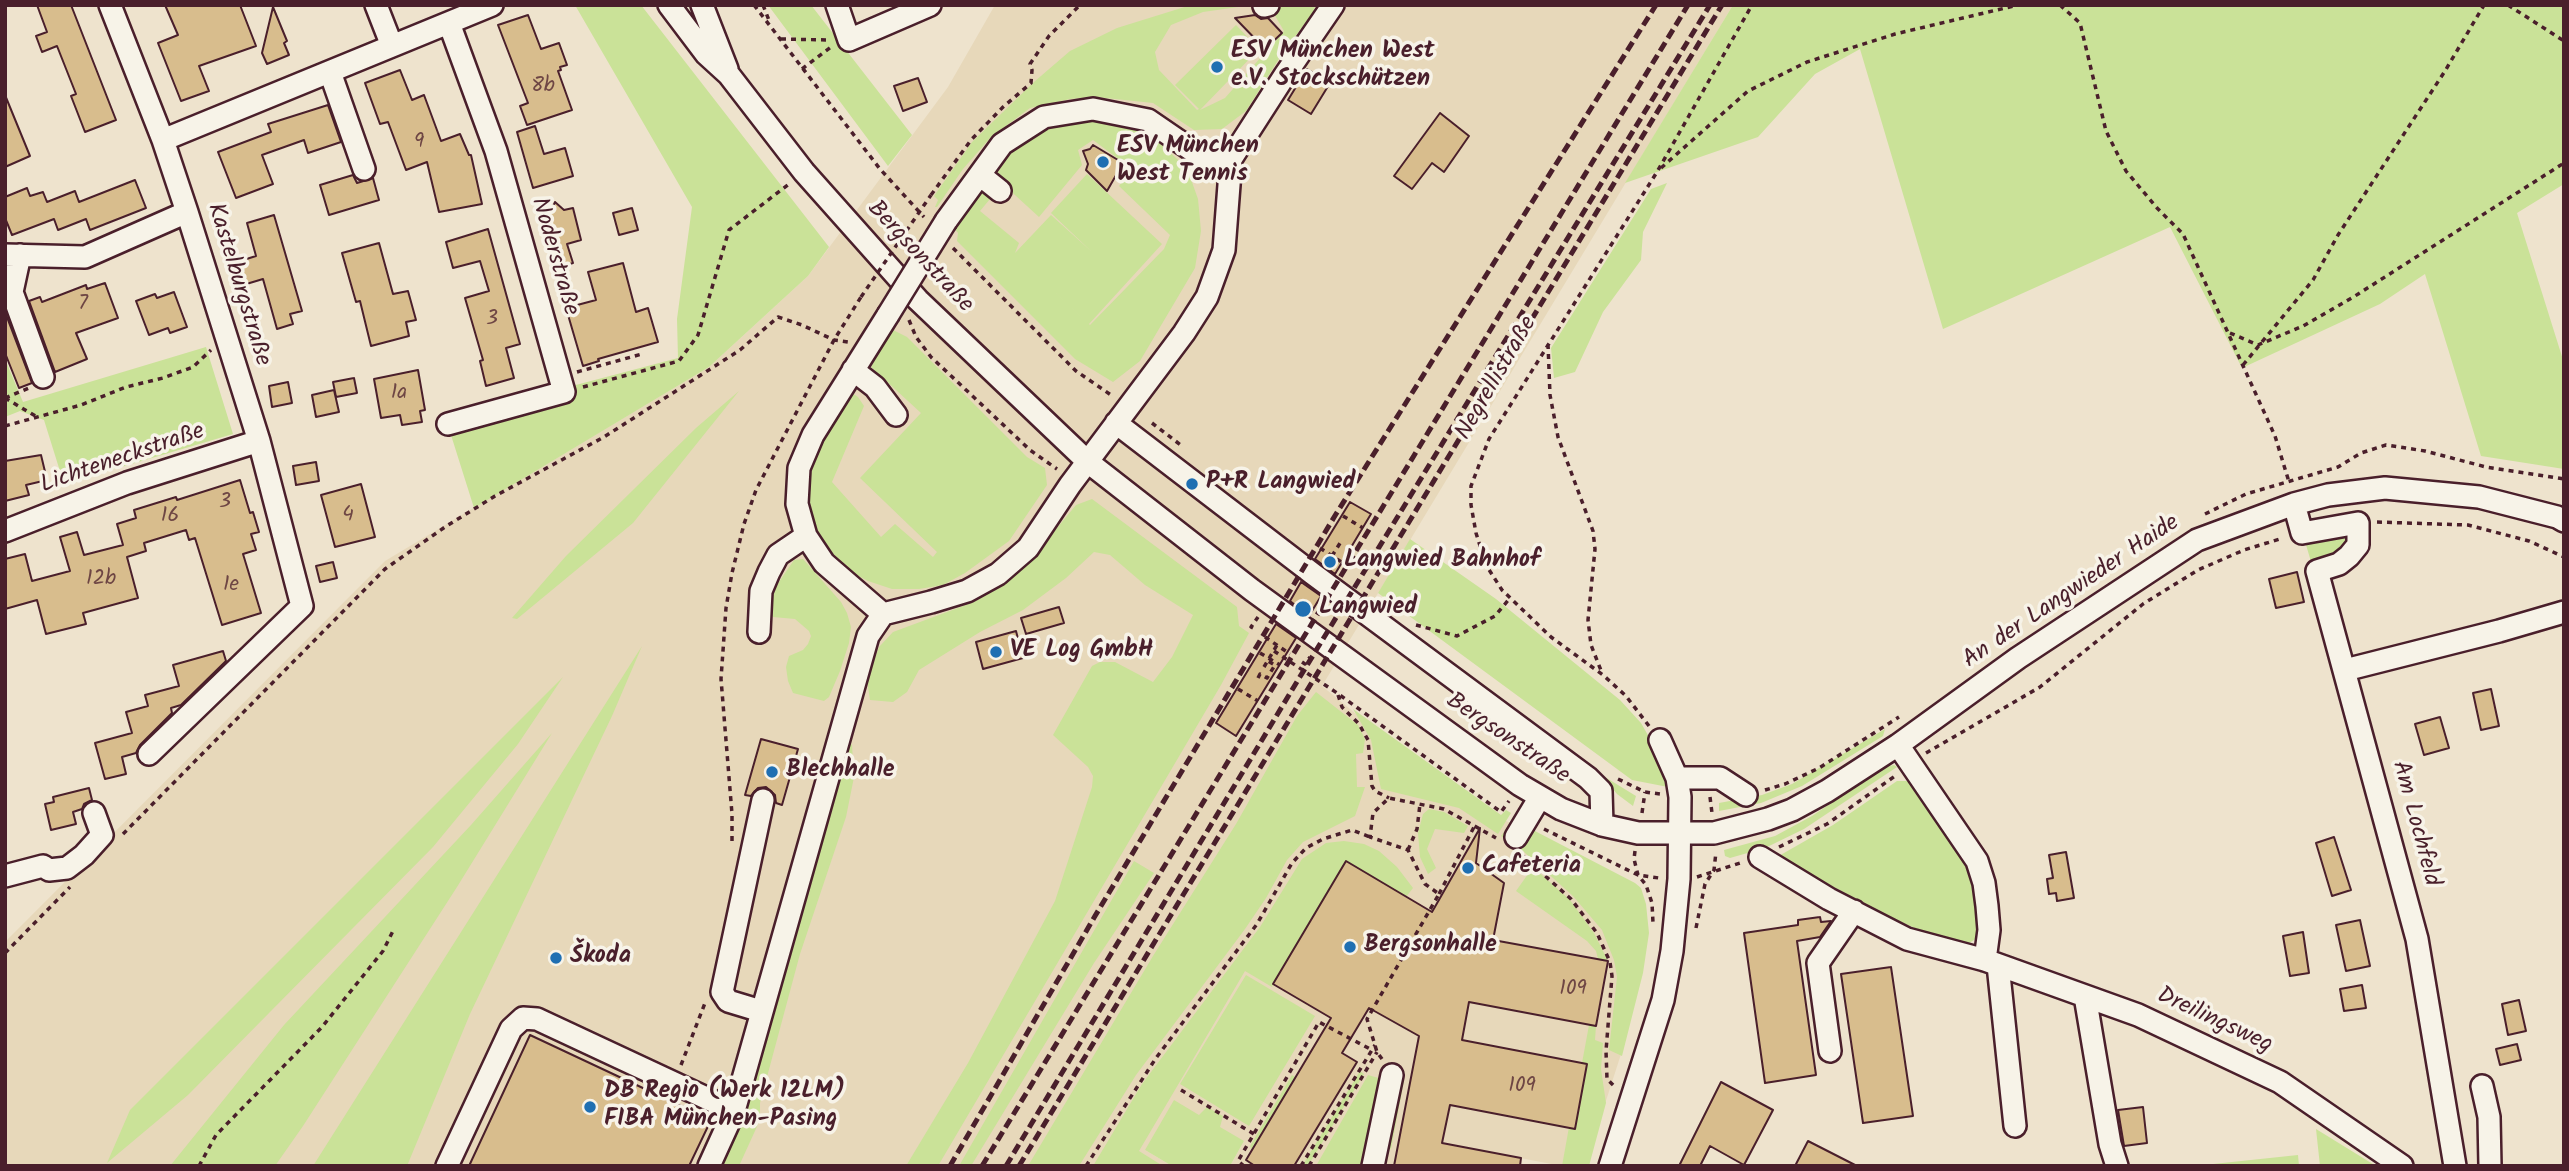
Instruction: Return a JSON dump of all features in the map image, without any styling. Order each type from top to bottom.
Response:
[{"type":"street","name":"Kastelburgstraße","points":[[110,5],[163,140],[187,212],[258,441],[302,606],[149,754]]},
{"type":"street","points":[[376,5],[392,46]]},
{"type":"street","points":[[163,140],[492,5]]},
{"type":"street","name":"Bergsonstraße","points":[[669,5],[706,54],[729,75],[804,172],[918,300],[1088,462],[1244,584],[1540,797],[1602,825],[1639,833],[1680,835]]},
{"type":"street","name":"Bergsonstraße","points":[[702,5],[729,75]]},
{"type":"street","points":[[837,5],[844,40],[930,5]]},
{"type":"street","points":[[709,1166],[734,1111],[868,636],[883,614],[967,591],[998,574],[1028,548],[1184,333],[1207,297],[1224,250],[1231,159],[1333,5]]},
{"type":"street","name":"Noderstraße","points":[[449,23],[496,151],[561,385]]},
{"type":"street","points":[[330,72],[364,169]]},
{"type":"street","points":[[883,614],[824,563],[806,536],[797,504],[799,468],[813,435],[888,315],[939,224],[1002,144],[1044,117],[1093,109],[1148,120],[1202,157],[1231,159]]},
{"type":"street","points":[[980,175],[1000,191]]},
{"type":"street","points":[[43,377],[12,292],[13,255],[85,257],[187,212]]},
{"type":"street","points":[[853,370],[875,387],[896,415]]},
{"type":"street","points":[[448,425],[561,385]]},
{"type":"street","points":[[1122,415],[1313,574],[1588,778],[1601,791],[1602,825]]},
{"type":"street","name":"Lichteneckstraße","points":[[5,531],[127,483],[258,441]]},
{"type":"street","name":"An der Langwieder Haide","points":[[1680,835],[1714,833],[1792,810],[1898,745],[2018,658],[2197,540],[2294,504],[2328,495],[2385,488],[2479,497],[2564,521]]},
{"type":"street","points":[[2294,504],[2302,533],[2358,523]]},
{"type":"street","name":"Am Lochfeld","points":[[2358,523],[2358,545],[2350,556],[2339,564],[2317,571],[2417,939],[2455,1166]]},
{"type":"street","points":[[760,632],[761,591],[769,572],[778,555],[806,536]]},
{"type":"street","points":[[2346,670],[2564,612]]},
{"type":"street","points":[[1609,1166],[1663,999],[1675,925],[1680,835],[1679,787],[1660,740]]},
{"type":"street","points":[[1898,745],[1977,862],[1984,883],[1992,963],[2015,1126]]},
{"type":"street","points":[[1679,787],[1720,778],[1746,795]]},
{"type":"street","points":[[1510,842],[1540,797]]},
{"type":"street","points":[[761,1012],[728,1001],[722,992],[764,800]]},
{"type":"street","points":[[5,876],[43,866],[49,870],[67,868],[85,855],[102,835],[94,813]]},
{"type":"street","name":"Dreilingsweg","points":[[1760,857],[1907,939],[1992,963],[2137,1015],[2280,1082],[2402,1166]]},
{"type":"street","points":[[1830,1051],[1818,963],[1854,911]]},
{"type":"street","points":[[2085,996],[2110,1144],[2117,1166]]},
{"type":"street","points":[[447,1166],[511,1029],[523,1018],[537,1018],[673,1089],[734,1111]]},
{"type":"street","points":[[1373,1166],[1392,1075]]},
{"type":"street","points":[[2482,1086],[2489,1117],[2490,1166]]},
{"type":"path","points":[[754,5],[880,169],[939,224]]},
{"type":"path","points":[[763,5],[772,29]]},
{"type":"path","points":[[732,847],[732,814],[721,679],[726,608],[732,573],[756,490],[834,340],[861,297],[971,140],[1031,83],[1030,64],[1049,36],[1080,5]]},
{"type":"path","name":"Negrellistraße","points":[[1660,740],[1626,696],[1603,675],[1551,637],[1502,590],[1486,565],[1471,505],[1471,486],[1489,439],[1657,172],[1752,5]]},
{"type":"path","points":[[1657,172],[1748,91],[1807,62],[1895,34],[2018,5]]},
{"type":"path","points":[[2060,5],[2080,23],[2106,131],[2116,151],[2134,180],[2183,234],[2275,436],[2294,504]]},
{"type":"path","points":[[2243,365],[2313,280],[2338,235],[2445,71],[2484,5]]},
{"type":"path","points":[[2508,5],[2564,41]]},
{"type":"path","points":[[779,38],[844,40]]},
{"type":"path","points":[[802,69],[844,40]]},
{"type":"path","points":[[2228,332],[2258,345],[2304,326],[2564,163]]},
{"type":"path","points":[[561,385],[679,361],[698,335],[729,230],[789,184]]},
{"type":"path","points":[[950,246],[1122,415],[1184,448]]},
{"type":"path","points":[[122,835],[385,569],[445,527],[495,496],[604,437],[740,350],[778,317],[834,340],[867,346]]},
{"type":"path","points":[[5,426],[81,405],[126,387],[193,367],[226,338]]},
{"type":"path","points":[[1548,344],[1550,396],[1558,437],[1593,531],[1595,549],[1588,620],[1591,645],[1603,675]]},
{"type":"path","points":[[561,385],[642,354]]},
{"type":"path","points":[[5,398],[37,417]]},
{"type":"path","points":[[1343,516],[1363,528]]},
{"type":"path","points":[[2358,523],[2393,521],[2468,524],[2529,541],[2564,557]]},
{"type":"path","points":[[1714,870],[1760,857],[1827,824],[1953,736],[2040,687],[2143,604],[2198,570],[2244,550],[2302,533]]},
{"type":"path","points":[[1332,556],[1342,540]]},
{"type":"path","points":[[1320,548],[1343,563]]},
{"type":"path","points":[[1409,623],[1457,636],[1495,616],[1510,598]]},
{"type":"path","points":[[1253,628],[1251,627],[1258,617]]},
{"type":"path","points":[[1265,637],[1290,654]]},
{"type":"path","points":[[1264,667],[1277,645]]},
{"type":"path","points":[[1273,651],[1337,693],[1501,812],[1509,800]]},
{"type":"path","points":[[1260,653],[1280,665]]},
{"type":"path","points":[[1302,662],[1305,664],[1311,654]]},
{"type":"path","points":[[1258,678],[1260,674],[1267,678],[1275,665],[1268,661]]},
{"type":"path","points":[[1238,689],[1258,701]]},
{"type":"path","points":[[1337,693],[1342,707],[1359,724],[1368,740],[1372,786],[1375,791],[1389,799],[1444,809],[1474,827],[1510,842],[1572,899],[1597,933],[1610,962],[1612,976],[1606,1051],[1607,1079],[1617,1089],[1621,1077]]},
{"type":"path","points":[[1611,774],[1645,792],[1679,787],[1710,797]]},
{"type":"path","points":[[1370,837],[1373,813],[1389,799]]},
{"type":"path","points":[[1408,850],[1417,829],[1420,804]]},
{"type":"path","points":[[1309,1166],[1375,1051],[1376,1045],[1367,1018],[1443,890],[1474,827]]},
{"type":"path","points":[[1086,1166],[1156,1058],[1257,924],[1292,863],[1306,848],[1323,839],[1352,830],[1408,850],[1425,884],[1439,894]]},
{"type":"path","points":[[1637,875],[1646,885],[1654,933]]},
{"type":"path","points":[[5,953],[73,884]]},
{"type":"path","points":[[198,1166],[216,1135],[322,1027],[383,951],[394,929]]},
{"type":"path","points":[[673,1089],[708,995]]},
{"type":"path","points":[[1244,1166],[1238,1161],[1320,1021],[1375,1051],[1392,1075]]},
{"type":"path","points":[[1301,1166],[1375,1051]]},
{"type":"path","points":[[1181,1090],[1254,1134]]},
{"type":"shaded area","points":[[995,5],[1733,5],[1322,686],[1438,781],[1470,802],[1535,836],[1617,925],[1622,1051],[1585,1166],[1562,1166],[1442,1143],[1450,1105],[1575,1128],[1587,1064],[1462,1040],[1469,1002],[1596,1026],[1608,962],[1476,936],[1498,913],[1504,883],[1476,863],[1481,827],[1375,1011],[1425,1040],[1394,1166],[1294,1166],[1356,1062],[1265,1166],[1230,1166],[1244,1141],[1145,1150],[1172,1166],[5,1166],[5,942],[385,561],[709,367],[808,276],[948,87]],"holes":[[[1427,910],[1354,1032],[1274,984]]]},
{"type":"green space","points":[[575,5],[641,5],[829,247],[808,276],[709,367],[474,508],[451,435],[574,398],[572,386],[678,358],[677,319],[692,207]]},
{"type":"green space","points":[[768,5],[811,5],[912,135],[888,166]]},
{"type":"green space","points":[[1191,5],[1252,5],[1203,12],[1171,25],[1155,52],[1159,70],[1197,110],[1199,109],[1175,85],[1236,25],[1259,49],[1200,110],[1225,98],[1284,31],[1274,14],[1275,7],[1315,5],[1314,11],[1282,54],[1246,111],[1222,129],[1194,130],[1153,103],[1096,97],[1070,99],[1030,108],[991,137],[935,207],[938,200],[934,196],[972,142],[1070,51],[1117,28]]},
{"type":"green space","points":[[1733,5],[2564,5],[2564,184],[2517,213],[2564,363],[2564,469],[2481,456],[2425,274],[2380,304],[2242,368],[2170,227],[1943,329],[1860,49],[1815,74],[1758,137],[1625,183]]},
{"type":"green space","points":[[1099,117],[1141,126],[1187,168],[1198,199],[1201,231],[1195,268],[1140,361],[1113,382],[1075,359],[957,241],[958,233],[954,228],[977,192],[984,189],[990,199],[980,211],[1019,243],[1015,253],[1051,215],[1092,252],[1051,213],[1087,174],[1162,244],[1089,324],[1022,261],[1090,325],[1164,249],[1170,235],[1119,186],[1132,169],[1093,140],[1078,150],[1082,165],[1039,217],[992,174],[1022,141],[1054,123]]},
{"type":"green space","points":[[1667,183],[1643,232],[1641,260],[1603,312],[1575,372],[1554,378],[1551,348],[1651,189]]},
{"type":"green space","points":[[891,329],[907,337],[1027,457],[1045,468],[1047,485],[1009,541],[965,573],[943,585],[919,589],[892,589],[868,581],[833,563],[812,530],[805,489],[831,419],[849,391],[858,397],[864,406],[832,482],[881,537],[895,524],[933,557],[937,552],[860,478],[921,413],[871,367]]},
{"type":"green space","points":[[206,347],[233,434],[64,484],[44,420],[20,411],[5,417],[5,359],[23,402]]},
{"type":"green space","points":[[739,391],[633,523],[517,619],[512,618],[566,556],[696,428]]},
{"type":"green space","points":[[1092,499],[1237,607],[1239,626],[1249,633],[938,1166],[906,1166],[968,1063],[1055,901],[1092,787],[1093,776],[1088,767],[1053,735],[1092,666],[1100,662],[1115,662],[1153,682],[1172,657],[1193,615],[1145,585],[1110,555],[1094,552],[1066,578],[1023,610],[980,632],[919,670],[907,692],[893,702],[870,700],[867,680],[879,647],[893,632],[974,602],[1005,584],[1037,552],[1076,505]]},
{"type":"green space","points":[[2351,531],[2347,555],[2312,565],[2304,538]]},
{"type":"green space","points":[[1410,539],[1496,599],[1620,700],[1641,723],[1657,751],[1668,787],[1632,780],[1378,593]]},
{"type":"green space","points":[[803,559],[841,602],[851,627],[840,671],[829,697],[824,701],[793,693],[788,681],[786,667],[789,656],[803,650],[808,644],[811,636],[809,631],[795,619],[773,617],[770,613],[777,585],[794,560]]},
{"type":"green space","points":[[642,646],[612,716],[470,1014],[407,1166],[313,1166]]},
{"type":"green space","points":[[563,677],[518,744],[433,847],[188,1095],[107,1163],[130,1110]]},
{"type":"green space","points":[[1316,692],[1358,725],[1365,739],[1363,753],[1356,754],[1357,787],[1365,787],[1355,816],[1303,842],[1287,860],[1245,929],[1136,1075],[1079,1166],[1028,1166],[1153,956],[1236,824],[1297,716]]},
{"type":"green space","points":[[1353,709],[1501,815],[1506,810],[1511,813],[1498,834],[1459,808],[1381,789],[1371,740]]},
{"type":"green space","points":[[1885,729],[1883,736],[1802,786],[1761,803],[1719,811],[1719,803],[1762,795],[1792,784]]},
{"type":"green space","points":[[552,733],[457,887],[275,1166],[170,1166],[284,1025],[471,825]]},
{"type":"green space","points":[[848,740],[852,745],[854,777],[846,817],[800,954],[760,1103],[760,1120],[739,1166],[719,1166]]},
{"type":"green space","points":[[1885,767],[1897,767],[1804,829],[1765,848],[1730,858],[1725,856],[1724,850],[1775,836],[1812,816]]},
{"type":"green space","points":[[1600,774],[1636,796],[1633,806],[1617,794]]},
{"type":"green space","points":[[1897,781],[1907,781],[1914,785],[1973,872],[1982,932],[1964,946],[1940,939],[1892,918],[1777,857],[1833,825]]},
{"type":"green space","points":[[1429,809],[1444,812],[1468,826],[1464,833],[1435,829],[1427,849],[1436,868],[1428,874],[1420,857],[1418,833],[1423,814]]},
{"type":"green space","points":[[1533,830],[1641,888],[1646,904],[1649,933],[1643,973],[1622,1056],[1609,1050],[1617,977],[1614,960],[1602,930],[1573,896],[1523,851],[1501,836],[1505,831],[1524,843]]},
{"type":"green space","points":[[1344,841],[1364,844],[1379,851],[1397,867],[1413,888],[1406,897],[1272,987],[1245,971],[1139,1151],[1163,1166],[1093,1166],[1142,1084],[1260,927],[1302,859],[1326,843]]},
{"type":"green space","points":[[1134,861],[1154,873],[1094,963],[971,1166],[959,1166]]},
{"type":"green space","points":[[1533,867],[1570,900],[1594,933],[1608,961],[1598,959],[1596,951],[1587,941],[1516,891]]},
{"type":"green space","points":[[1246,975],[1315,1016],[1249,1126],[1180,1084]]},
{"type":"green space","points":[[1589,1025],[1596,1026],[1595,1040],[1603,1043],[1601,1069],[1606,1103],[1589,1166],[1562,1166],[1569,1127],[1587,1064],[1582,1063]]},
{"type":"green space","points":[[1360,1071],[1364,1074],[1308,1166],[1302,1166]]},
{"type":"green space","points":[[1292,1075],[1295,1077],[1252,1150],[1250,1146]]},
{"type":"green space","points":[[1368,1075],[1382,1079],[1365,1166],[1316,1166]]},
{"type":"green space","points":[[1404,1081],[1391,1149],[1384,1143],[1396,1082]]},
{"type":"green space","points":[[1174,1100],[1199,1115],[1207,1107],[1223,1116],[1220,1127],[1244,1141],[1230,1166],[1172,1166],[1145,1150]]},
{"type":"green space","points":[[2316,1129],[2376,1166],[2320,1166]]},
{"type":"green space","points":[[2298,1155],[2299,1166],[2213,1164]]},
{"type":"building","points":[[37,5],[71,5],[116,120],[85,132],[71,96],[76,94],[57,46],[42,52],[36,36],[47,32]]},
{"type":"building","points":[[165,5],[240,5],[256,46],[199,66],[209,91],[181,101],[158,43],[178,35]]},
{"type":"building","points":[[273,7],[287,41],[284,43],[289,55],[267,64],[262,53]]},
{"type":"building","points":[[528,15],[541,49],[559,43],[567,65],[560,67],[561,70],[558,71],[572,110],[527,125],[520,106],[528,103],[498,25]]},
{"type":"building","name":"ESV München West e.V. Stockschützen","points":[[1255,15],[1261,19],[1268,18],[1282,33],[1265,49],[1235,18]]},
{"type":"building","points":[[1307,69],[1330,83],[1311,114],[1288,100]]},
{"type":"building","points":[[400,70],[412,100],[424,95],[441,141],[460,134],[471,155],[482,204],[439,212],[427,162],[406,170],[388,122],[380,124],[365,83]]},
{"type":"building","points":[[918,78],[927,102],[903,111],[894,86]]},
{"type":"building","points":[[5,95],[30,156],[5,167]]},
{"type":"building","points":[[328,105],[341,142],[308,153],[304,140],[262,155],[273,184],[236,198],[218,152],[271,132],[268,124]]},
{"type":"building","points":[[1440,113],[1469,136],[1444,172],[1432,163],[1412,189],[1394,176]]},
{"type":"building","points":[[535,126],[544,154],[565,148],[573,176],[533,188],[517,132]]},
{"type":"building","name":"ESV München West Tennis","points":[[1093,145],[1123,163],[1107,191],[1086,170],[1088,164],[1083,151]]},
{"type":"building","points":[[353,175],[357,183],[373,178],[379,200],[329,215],[320,185]]},
{"type":"building","points":[[135,180],[146,208],[90,230],[86,219],[58,230],[54,219],[12,235],[5,218],[5,197],[27,188],[30,196],[43,192],[47,202],[75,191],[79,202]]},
{"type":"building","points":[[555,202],[564,210],[573,208],[581,240],[567,244],[573,263],[554,269],[539,217],[550,214]]},
{"type":"building","points":[[632,208],[638,230],[619,235],[613,213]]},
{"type":"building","points":[[274,215],[302,311],[290,314],[293,324],[277,329],[263,279],[243,285],[237,262],[256,256],[247,223]]},
{"type":"building","points":[[488,229],[520,344],[506,348],[514,378],[486,386],[480,361],[483,360],[465,298],[489,291],[480,261],[453,268],[446,242]]},
{"type":"building","points":[[379,243],[393,294],[408,291],[416,320],[406,322],[409,336],[371,346],[360,301],[356,302],[342,253]]},
{"type":"building","points":[[623,263],[636,312],[648,308],[658,342],[583,366],[566,308],[596,300],[588,272]]},
{"type":"building","points":[[105,283],[118,318],[76,333],[87,359],[55,372],[29,301],[40,297],[42,302],[86,285],[87,289]]},
{"type":"building","points":[[174,292],[187,327],[170,333],[168,328],[149,335],[136,301],[155,294],[157,298]]},
{"type":"building","points":[[5,312],[32,383],[19,388],[5,353]]},
{"type":"building","points":[[418,370],[425,410],[420,411],[422,422],[402,425],[400,415],[381,418],[374,379]]},
{"type":"building","points":[[354,378],[357,393],[336,397],[333,382]]},
{"type":"building","points":[[288,382],[292,403],[272,407],[269,386]]},
{"type":"building","points":[[334,390],[339,412],[316,417],[312,395]]},
{"type":"building","points":[[41,455],[47,480],[26,485],[29,495],[5,501],[5,461]]},
{"type":"building","points":[[316,462],[319,481],[296,485],[293,466]]},
{"type":"building","points":[[240,480],[259,532],[251,534],[256,550],[243,554],[261,613],[222,625],[195,538],[189,540],[186,530],[144,543],[146,551],[127,557],[138,598],[83,613],[86,624],[46,634],[37,600],[5,609],[5,559],[25,554],[32,581],[70,571],[60,537],[77,532],[84,555],[123,545],[117,524],[136,518],[134,510]]},
{"type":"building","points":[[361,484],[375,537],[335,547],[321,495]]},
{"type":"building","points":[[1350,502],[1371,514],[1335,574],[1315,559]]},
{"type":"building","points":[[333,562],[337,578],[320,582],[316,566]]},
{"type":"building","points":[[2297,572],[2304,602],[2276,608],[2269,579]]},
{"type":"building","points":[[1301,582],[1321,596],[1309,616],[1290,601]]},
{"type":"building","points":[[1059,607],[1064,623],[1026,634],[1021,618]]},
{"type":"building","points":[[1276,624],[1296,638],[1236,736],[1216,723]]},
{"type":"building","points":[[1016,631],[1023,658],[983,669],[976,642]]},
{"type":"building","points":[[223,651],[226,661],[181,705],[171,708],[172,713],[140,745],[136,753],[122,757],[126,774],[105,779],[95,743],[132,733],[126,712],[148,706],[145,695],[179,686],[173,665]]},
{"type":"building","points":[[2491,689],[2499,726],[2481,730],[2473,693]]},
{"type":"building","points":[[2440,717],[2449,748],[2424,755],[2415,724]]},
{"type":"building","name":"Blechhalle","points":[[761,739],[798,749],[782,805],[776,803],[775,795],[766,787],[758,788],[751,796],[745,795]]},
{"type":"building","points":[[89,788],[92,800],[84,804],[82,809],[73,812],[76,824],[51,830],[45,804],[54,802],[53,797]]},
{"type":"building","points":[[1480,828],[1476,863],[1504,883],[1493,940],[1608,961],[1596,1026],[1469,1002],[1462,1040],[1587,1064],[1575,1129],[1450,1105],[1442,1143],[1521,1158],[1520,1166],[1394,1166],[1419,1036],[1369,1008],[1342,1053],[1357,1062],[1294,1166],[1255,1166],[1246,1160],[1331,1018],[1273,984],[1346,861],[1432,912]]},
{"type":"building","points":[[2334,837],[2351,890],[2332,896],[2316,843]]},
{"type":"building","points":[[2066,852],[2074,898],[2057,901],[2056,893],[2049,894],[2047,879],[2053,878],[2049,855]]},
{"type":"building","points":[[1820,917],[1821,922],[1831,921],[1820,937],[1797,941],[1816,1075],[1765,1083],[1744,933],[1798,925],[1798,920]]},
{"type":"building","points":[[2360,920],[2370,966],[2346,971],[2336,925]]},
{"type":"building","points":[[2303,932],[2309,973],[2290,976],[2283,936]]},
{"type":"building","points":[[1891,967],[1913,1116],[1863,1123],[1841,974]]},
{"type":"building","points":[[2362,985],[2366,1008],[2344,1011],[2340,989]]},
{"type":"building","points":[[2519,1000],[2526,1031],[2508,1035],[2502,1004]]},
{"type":"building","name":"DB Regio (Werk 12LM) FIBA München-Pasing","points":[[530,1035],[711,1120],[689,1166],[469,1166]]},
{"type":"building","points":[[2517,1044],[2521,1060],[2500,1065],[2496,1049]]},
{"type":"building","points":[[1721,1082],[1773,1110],[1744,1165],[1710,1146],[1700,1166],[1679,1166]]},
{"type":"building","points":[[2143,1107],[2147,1143],[2124,1146],[2118,1110]]},
{"type":"building","points":[[1808,1141],[1857,1166],[1795,1166]]},
{"type":"railway","points":[[950,1166],[1095,916],[1336,514],[1656,5]]},
{"type":"railway","points":[[982,1166],[1688,5]]},
{"type":"railway","points":[[1006,1166],[1298,680],[1710,5]]},
{"type":"railway","points":[[1019,1166],[1722,5]]},
{"type":"place","name":"ESV München West e.V. Stockschützen","points":[[1217,67]]},
{"type":"place","name":"ESV München West Tennis","points":[[1103,162]]},
{"type":"place","name":"P+R Langwied","points":[[1192,484]]},
{"type":"place","name":"Langwied Bahnhof","points":[[1330,562]]},
{"type":"place","name":"Langwied","points":[[1303,609]]},
{"type":"place","name":"VE Log GmbH","points":[[996,652]]},
{"type":"place","name":"Blechhalle","points":[[772,772]]},
{"type":"place","name":"Cafeteria","points":[[1468,868]]},
{"type":"place","name":"Bergsonhalle","points":[[1350,947]]},
{"type":"place","name":"Škoda","points":[[556,958]]},
{"type":"place","name":"DB Regio (Werk 12LM) FIBA München-Pasing","points":[[590,1107]]}]
